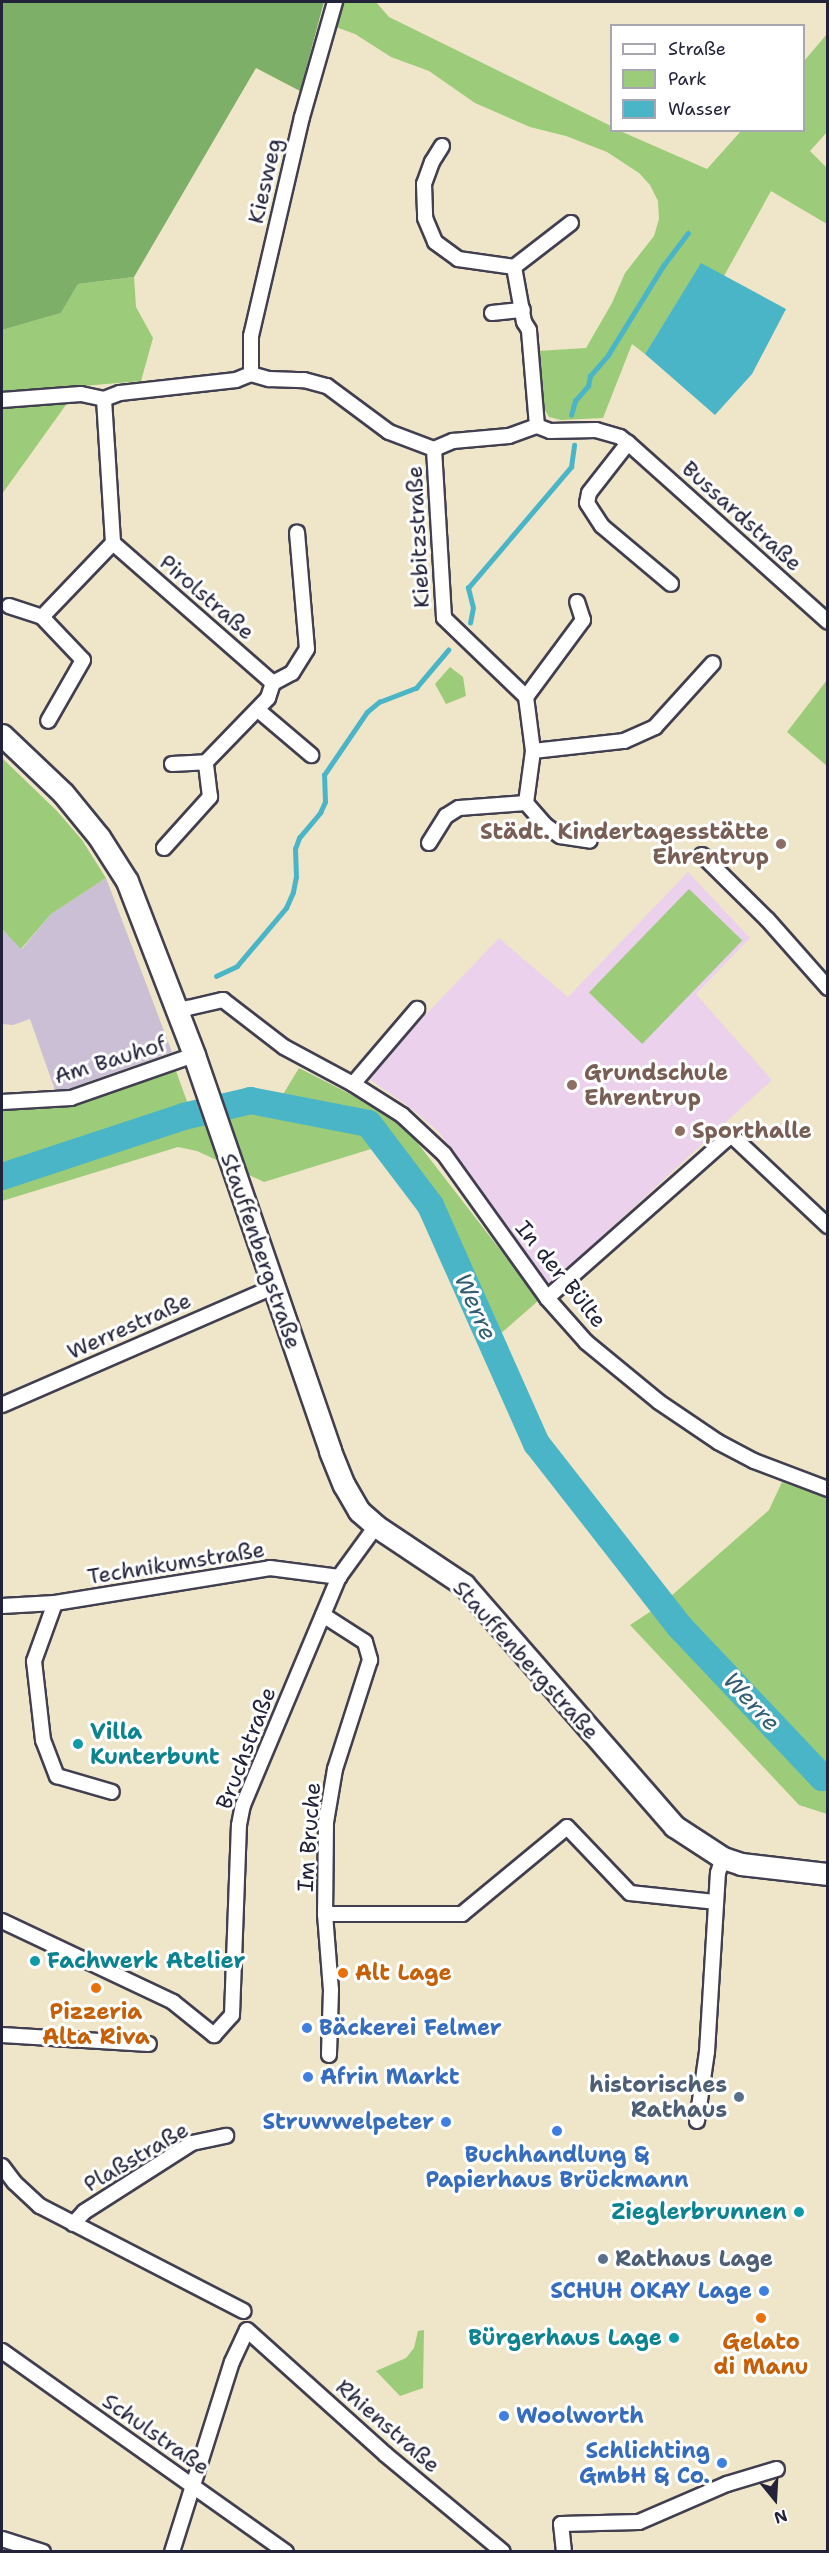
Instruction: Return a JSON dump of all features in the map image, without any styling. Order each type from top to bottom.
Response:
[{"type":"main road","name":"Stauffenbergstraße","points":[[2,735],[63,793],[99,837],[127,881],[194,1055],[273,1287],[344,1485],[359,1510],[376,1526],[464,1585],[674,1826],[723,1857],[741,1864],[828,1874]]},
{"type":"street","name":"Kiesweg","points":[[251,374],[251,336],[302,117],[335,2]]},
{"type":"street","points":[[442,146],[432,162],[424,184],[425,218],[435,242],[458,260],[514,267],[571,223]]},
{"type":"street","points":[[514,267],[524,322],[529,330],[537,426]]},
{"type":"street","points":[[492,313],[523,310]]},
{"type":"street","points":[[2,400],[81,394],[104,399],[120,393],[236,380],[251,374],[269,379],[304,380],[327,386],[389,432],[434,449]]},
{"type":"street","points":[[42,617],[113,543],[104,399]]},
{"type":"street","name":"Bussardstraße","points":[[434,449],[453,441],[509,436],[537,426],[550,431],[596,430],[620,437],[828,622]]},
{"type":"street","points":[[628,443],[589,493],[586,503],[603,526],[671,584]]},
{"type":"street","name":"Kiebitzstraße","points":[[434,449],[444,618],[525,697]]},
{"type":"street","points":[[172,764],[206,762],[258,710],[268,698],[273,683],[292,673],[307,649],[297,532]]},
{"type":"street","name":"Pirolstraße","points":[[113,543],[273,683]]},
{"type":"street","points":[[577,603],[583,620],[525,697],[533,751],[526,803],[545,825],[560,836],[590,841]]},
{"type":"street","points":[[9,606],[42,617],[83,660],[48,721]]},
{"type":"street","points":[[533,751],[624,741],[655,727],[713,663]]},
{"type":"street","points":[[258,710],[311,755]]},
{"type":"street","points":[[164,848],[210,797],[206,762]]},
{"type":"street","points":[[429,843],[446,816],[459,808],[526,803]]},
{"type":"street","points":[[702,855],[825,981]]},
{"type":"street","name":"In der Bülte","points":[[178,1014],[188,1008],[223,1000],[284,1047],[353,1084],[416,1126],[444,1154],[547,1298],[586,1342],[659,1402],[718,1442],[754,1461],[828,1489]]},
{"type":"street","points":[[353,1084],[417,1009]]},
{"type":"street","name":"Am Bauhof","points":[[2,1102],[71,1098],[194,1055]]},
{"type":"street","points":[[547,1298],[731,1135],[828,1227]]},
{"type":"street","name":"Werrestraße","points":[[2,1405],[273,1287]]},
{"type":"street","name":"Bruchstraße","points":[[2,1921],[172,2002],[214,2036],[232,2015],[239,1825],[243,1805],[339,1577],[376,1526]]},
{"type":"street","name":"Technikumstraße","points":[[2,1606],[55,1603],[270,1568],[339,1577]]},
{"type":"street","points":[[55,1603],[34,1661],[42,1740],[57,1776],[111,1792]]},
{"type":"street","name":"Im Bruche","points":[[323,1615],[365,1642],[370,1660],[335,1769],[327,1822],[326,1914],[331,1990],[329,2055]]},
{"type":"street","points":[[326,1914],[462,1914],[567,1827],[630,1893],[715,1902]]},
{"type":"street","points":[[697,2121],[704,2073],[715,1902],[718,1873],[723,1857]]},
{"type":"street","points":[[2,2035],[149,2044]]},
{"type":"street","name":"Plaßstraße","points":[[73,2224],[84,2212],[192,2143],[226,2136]]},
{"type":"street","points":[[2,2166],[15,2183],[39,2206],[243,2311]]},
{"type":"street","name":"Rhienstraße","points":[[192,2486],[232,2362],[247,2330],[385,2454],[503,2552]]},
{"type":"street","name":"Schulstraße","points":[[2,2351],[286,2552]]},
{"type":"street","points":[[564,2552],[561,2524],[639,2522],[727,2484],[777,2469]]},
{"type":"street","points":[[172,2552],[192,2486]]},
{"type":"street","points":[[2,2539],[43,2552]]},
{"type":"shaded area","name":"Grundschule Ehrentrup","points":[[688,872],[750,938],[696,994],[772,1080],[547,1287],[439,1132],[408,1106],[366,1077],[499,938],[568,997]]},
{"type":"shaded area","points":[[106,878],[172,1052],[56,1093],[30,1019],[13,1025],[2,1024],[2,929],[22,949],[51,914]]},
{"type":"green space","points":[[2,2],[324,2],[300,91],[256,68],[134,277],[78,284],[61,313],[2,330]]},
{"type":"green space","points":[[339,2],[376,2],[389,17],[610,126],[610,132],[622,132],[707,169],[740,132],[805,132],[805,60],[827,34],[827,132],[810,151],[827,168],[827,224],[771,191],[724,276],[701,264],[645,354],[632,344],[603,418],[561,420],[549,417],[541,404],[537,351],[586,348],[612,303],[625,273],[654,236],[659,219],[658,201],[650,185],[639,173],[607,152],[566,136],[530,127],[475,103],[429,71],[391,57],[355,34],[333,26]]},
{"type":"green space","points":[[134,277],[136,307],[153,338],[141,381],[2,393],[2,330],[61,313],[78,284]]},
{"type":"green space","points":[[68,402],[2,494],[2,408]]},
{"type":"green space","points":[[450,667],[463,677],[466,696],[446,704],[435,684]]},
{"type":"green space","points":[[827,680],[827,766],[787,732]]},
{"type":"green space","points":[[2,758],[57,811],[82,840],[106,878],[51,914],[21,949],[2,929]]},
{"type":"green space","points":[[689,889],[742,940],[642,1044],[589,993]]},
{"type":"green space","points":[[299,1068],[399,1119],[539,1300],[491,1342],[429,1206],[371,1149],[264,1182],[197,1151],[178,1147],[2,1201],[2,1110],[74,1104],[176,1071],[193,1118],[250,1101],[276,1106]]},
{"type":"green space","points":[[782,1482],[827,1498],[827,1814],[799,1805],[630,1625],[662,1604],[769,1510]]},
{"type":"green space","points":[[424,2330],[423,2388],[400,2396],[376,2371],[406,2358],[414,2348],[418,2331]]},
{"type":"water","points":[[701,263],[786,309],[752,374],[715,415],[645,354]]},
{"type":"waterway","points":[[571,415],[575,401],[588,386],[590,376],[608,355],[663,266],[688,233]]},
{"type":"waterway","points":[[470,623],[473,608],[468,588],[571,467],[574,445]]},
{"type":"waterway","points":[[216,976],[237,966],[286,908],[296,877],[295,849],[299,838],[320,813],[325,802],[324,775],[367,712],[379,702],[416,688],[448,650]]},
{"type":"waterway","name":"Werre","points":[[2,1176],[183,1116],[250,1100],[368,1123],[430,1205],[536,1443],[679,1626],[822,1777],[828,1776]]},
{"type":"place","name":"Städt. Kindertagesstätte Ehrentrup","points":[[781,844]]},
{"type":"place","name":"Grundschule Ehrentrup","points":[[572,1085]]},
{"type":"place","name":"Sporthalle","points":[[680,1131]]},
{"type":"place","name":"Villa Kunterbunt","points":[[78,1744]]},
{"type":"place","name":"Fachwerk Atelier","points":[[35,1961]]},
{"type":"place","name":"Alt Lage","points":[[343,1973]]},
{"type":"place","name":"Pizzeria Alta Riva","points":[[96,1988]]},
{"type":"place","name":"Bäckerei Felmer","points":[[307,2028]]},
{"type":"place","name":"Afrin Markt","points":[[308,2077]]},
{"type":"place","name":"historisches Rathaus","points":[[739,2097]]},
{"type":"place","name":"Struwwelpeter","points":[[446,2122]]},
{"type":"place","name":"Buchhandlung & Papierhaus Brückmann","points":[[557,2131]]},
{"type":"place","name":"Zieglerbrunnen","points":[[799,2212]]},
{"type":"place","name":"Rathaus Lage","points":[[603,2259]]},
{"type":"place","name":"SCHUH OKAY Lage","points":[[764,2291]]},
{"type":"place","name":"Gelato di Manu","points":[[761,2318]]},
{"type":"place","name":"Bürgerhaus Lage","points":[[674,2338]]},
{"type":"place","name":"Woolworth","points":[[504,2416]]},
{"type":"place","name":"Schlichting GmbH & Co.","points":[[722,2463]]}]
